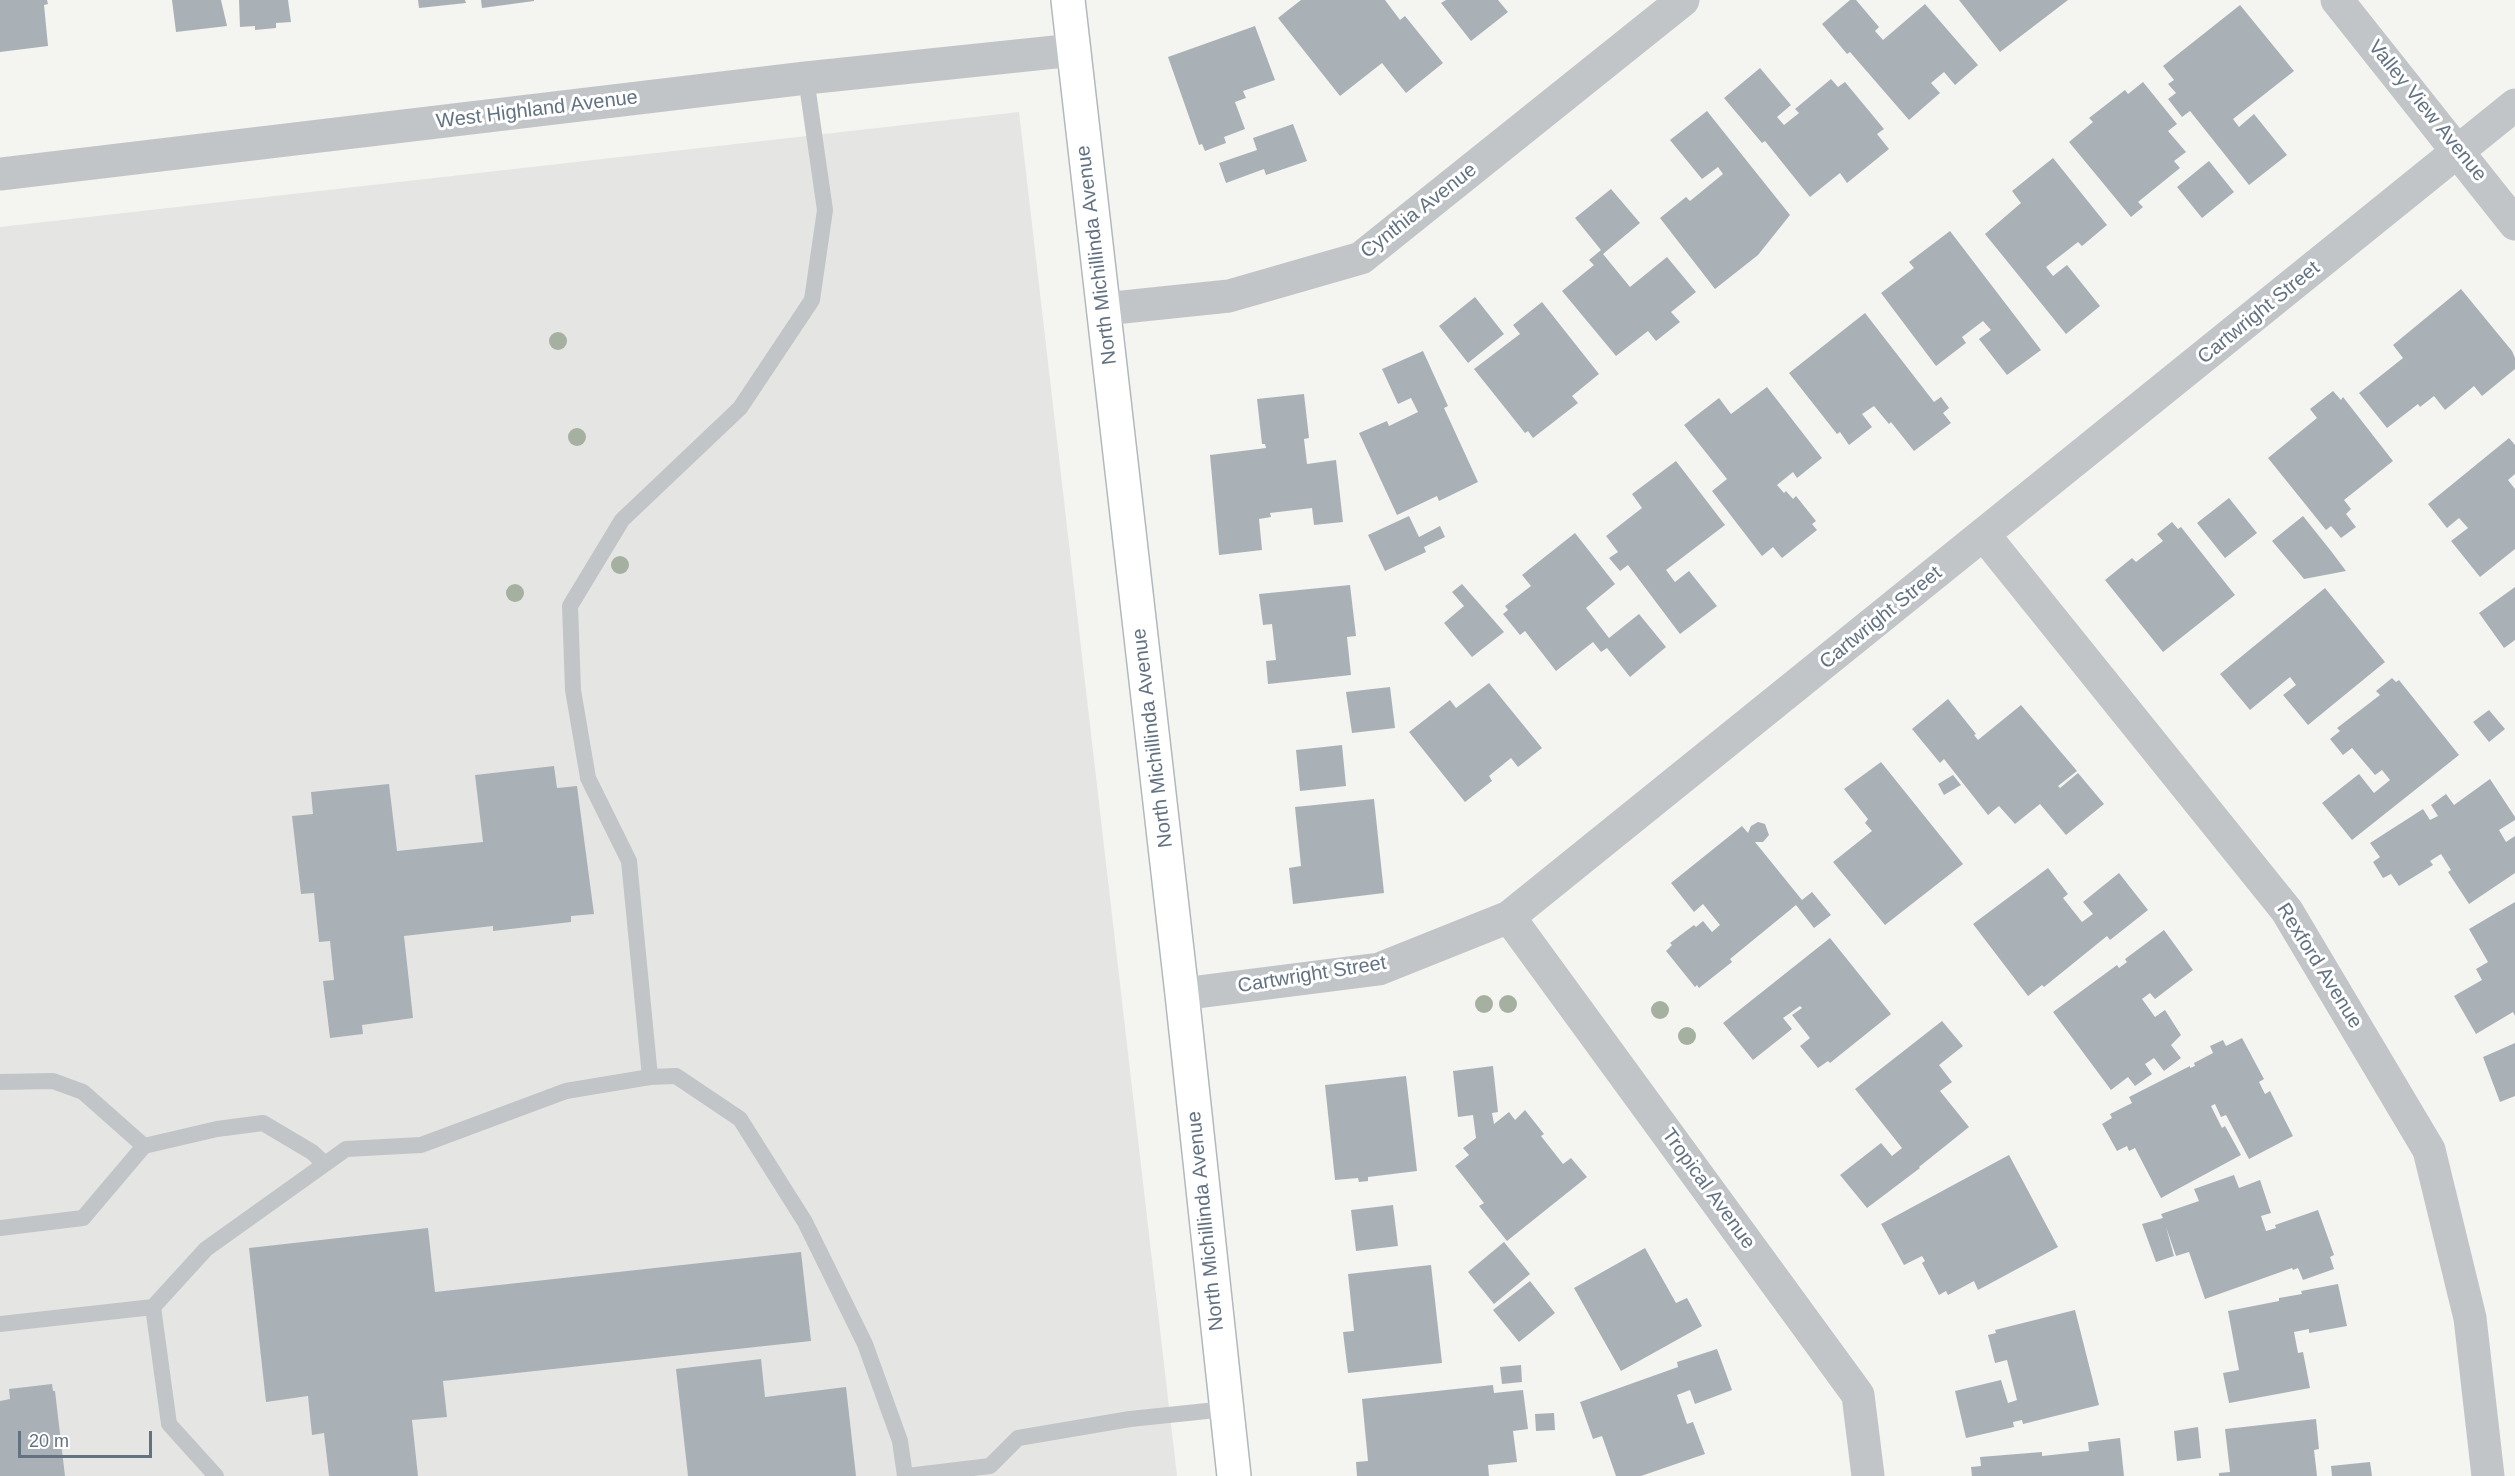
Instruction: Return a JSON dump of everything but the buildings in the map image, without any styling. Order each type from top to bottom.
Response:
[{"type":"street","name":"North Michillinda Avenue","points":[[1068,0],[1182,994],[1234,1476]]},
{"type":"street","name":"Cynthia Avenue","points":[[1104,309],[1229,296],[1361,258],[1683,0]]},
{"type":"street","name":"Valley View Avenue","points":[[2337,0],[2515,224]]},
{"type":"street","name":"West Highland Avenue","points":[[0,174],[806,78],[1074,50]]},
{"type":"street","name":"Cartwright Street","points":[[1182,994],[1379,969],[1509,916],[2515,105]]},
{"type":"street","name":"Rexford Avenue","points":[[1984,535],[2288,910],[2429,1150],[2470,1318],[2488,1476]]},
{"type":"street","name":"Tropical Avenue","points":[[1509,916],[1858,1395],[1868,1476]]},
{"type":"lane","points":[[650,1077],[629,861],[588,778],[573,690],[570,606],[622,520],[740,408],[812,300],[825,210],[806,78]]},
{"type":"lane","points":[[0,1324],[153,1307],[206,1249],[346,1149],[421,1145],[566,1091],[650,1077],[676,1076],[740,1119],[806,1222],[865,1344],[900,1441],[906,1476],[990,1466],[1018,1438],[1130,1419],[1226,1409]]},
{"type":"lane","points":[[0,1082],[54,1082],[83,1092],[144,1146]]},
{"type":"lane","points":[[0,1227],[83,1218],[144,1146],[217,1129],[263,1123],[312,1152],[325,1164]]},
{"type":"lane","points":[[153,1307],[169,1424],[216,1476]]},
{"type":"shaded area","points":[[1019,112],[1177,1476],[0,1476],[0,227]]}]
